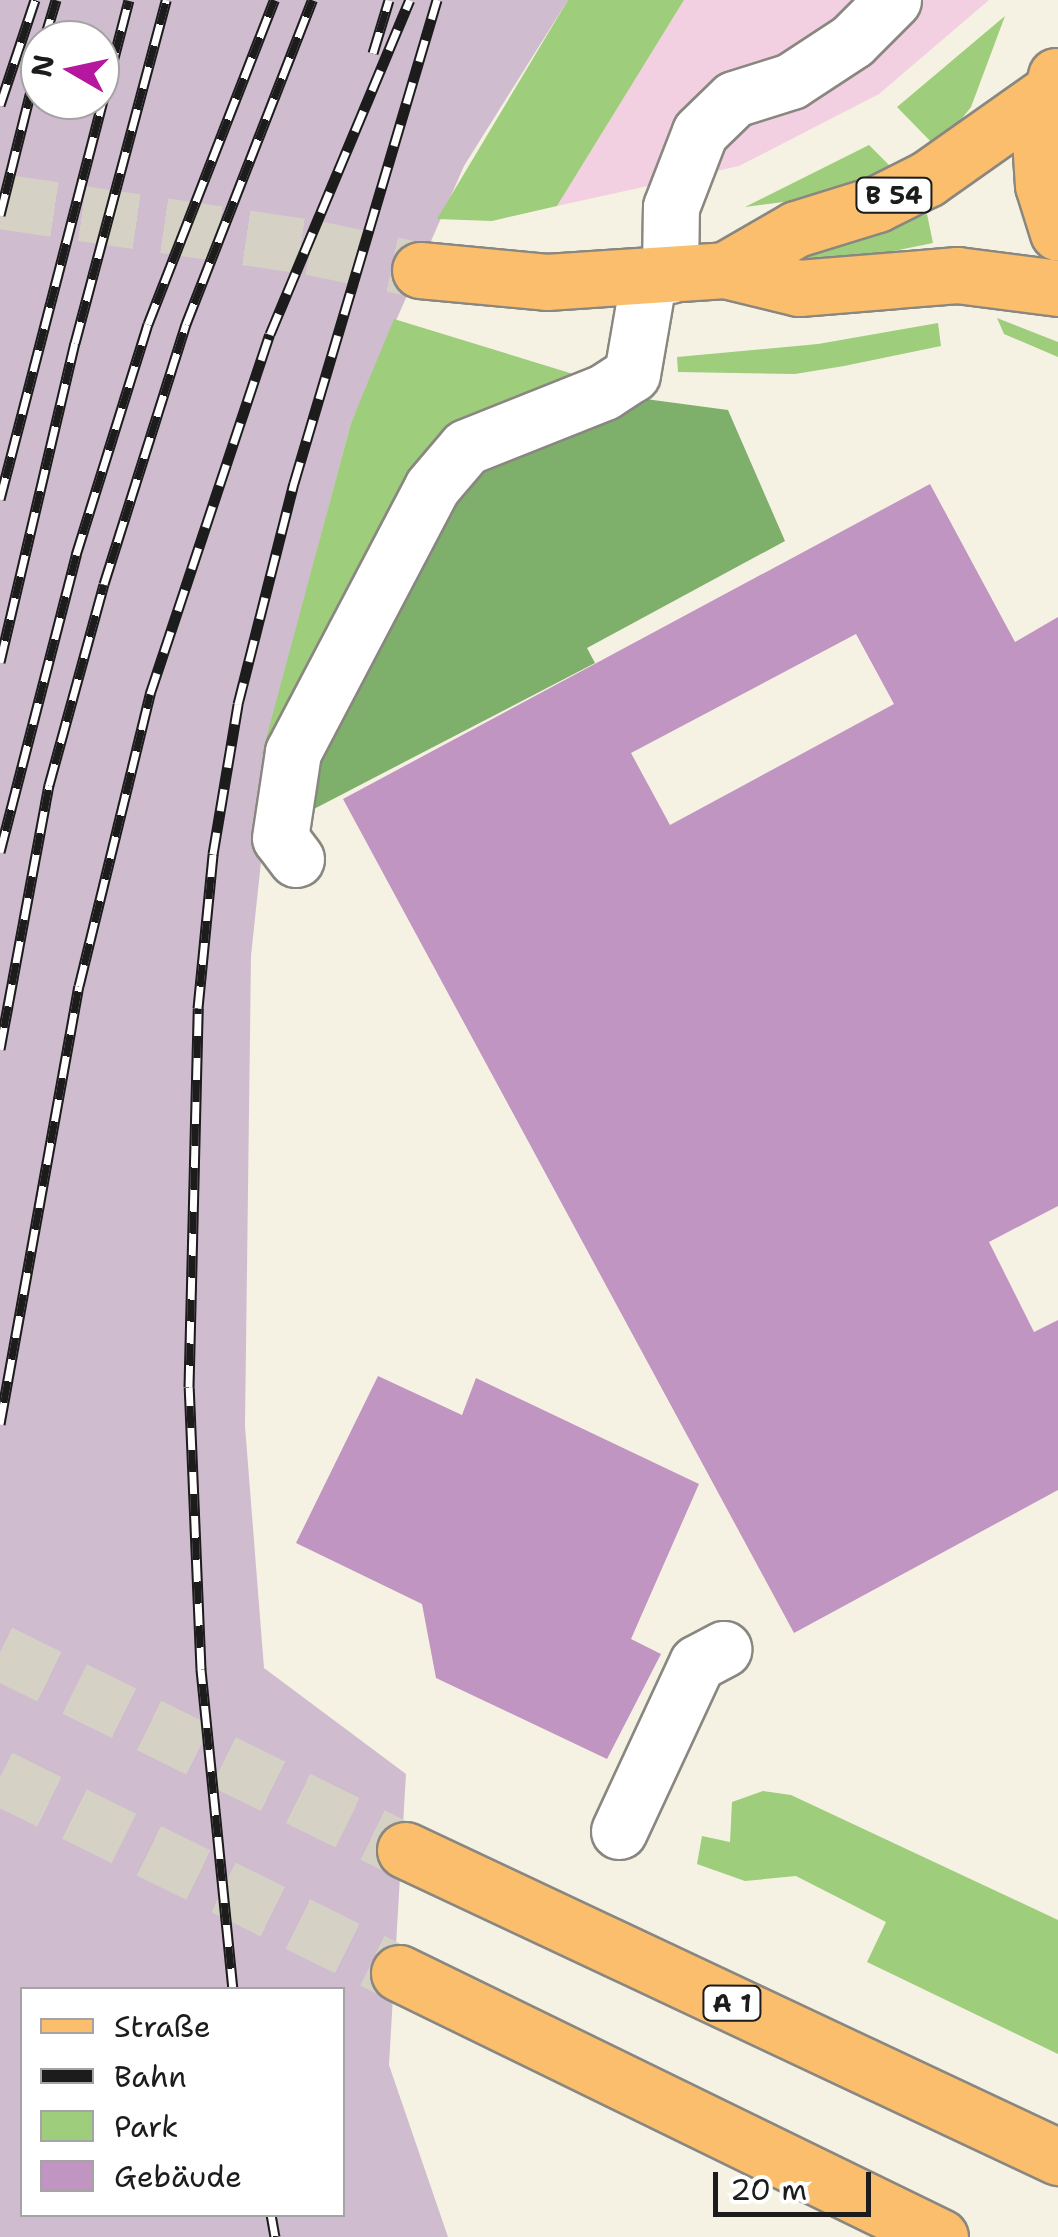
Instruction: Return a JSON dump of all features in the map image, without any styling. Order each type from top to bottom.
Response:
[{"type":"main road","name":"B 54","points":[[725,270],[796,229],[877,204],[927,179],[1054,82]]},
{"type":"main road","name":"B 54","points":[[1054,82],[1041,162],[1058,233]]},
{"type":"main road","name":"B 54","points":[[420,270],[498,281],[725,270],[799,288],[957,275],[1058,288]]},
{"type":"main road","name":"A 1","points":[[405,1850],[1058,2157]]},
{"type":"main road","points":[[399,1973],[940,2237]]},
{"type":"lane","points":[[296,859],[280,838],[293,752],[432,487],[466,447],[604,392],[632,374],[660,276],[671,207],[700,132],[734,99],[791,81],[852,41],[893,0]]},
{"type":"lane","points":[[619,1831],[697,1663],[723,1648]]},
{"type":"shaded area","points":[[0,0],[568,0],[464,166],[351,423],[263,754],[272,759],[251,956],[245,1426],[264,1668],[406,1774],[389,2065],[448,2237],[0,2237]]},
{"type":"shaded area","points":[[684,0],[989,0],[879,94],[739,166],[557,206]]},
{"type":"green space","points":[[568,0],[684,0],[557,206],[492,221],[437,219]]},
{"type":"green space","points":[[1005,16],[971,107],[938,149],[897,107]]},
{"type":"green space","points":[[869,145],[896,172],[854,193],[745,207]]},
{"type":"green space","points":[[927,214],[933,243],[835,263],[753,257],[887,229]]},
{"type":"green space","points":[[997,318],[1058,342],[1058,357],[1004,334]]},
{"type":"green space","points":[[394,319],[596,381],[272,759],[262,754],[351,423]]},
{"type":"green space","points":[[938,323],[941,346],[844,366],[795,374],[678,372],[677,357],[818,344]]},
{"type":"green space","points":[[623,396],[728,410],[785,541],[587,648],[595,663],[312,810],[297,792],[471,459]]},
{"type":"green space","points":[[763,1791],[791,1795],[1058,1920],[1058,2054],[867,1962],[886,1922],[796,1876],[745,1881],[697,1864],[702,1836],[730,1842],[732,1802]]},
{"type":"building","points":[[930,484],[1015,642],[1058,617],[1058,1206],[989,1242],[1034,1332],[1058,1320],[1058,1490],[794,1633],[343,799]],"holes":[[[856,634],[894,704],[670,825],[631,753]]]},
{"type":"building","points":[[378,1376],[462,1415],[476,1378],[699,1484],[631,1639],[661,1654],[607,1759],[436,1678],[422,1604],[296,1543]]},
{"type":"tunnel","points":[[0,201],[311,247],[420,270]]},
{"type":"tunnel","points":[[0,1652],[405,1850]]},
{"type":"tunnel","points":[[0,1777],[399,1973]]},
{"type":"railway","points":[[0,105],[35,0]]},
{"type":"railway","points":[[50,20],[56,0]]},
{"type":"railway","points":[[0,499],[129,0]]},
{"type":"railway","points":[[0,662],[75,343],[166,0]]},
{"type":"railway","points":[[0,852],[76,555],[148,324],[274,0]]},
{"type":"railway","points":[[0,1049],[49,785],[104,584],[186,324],[312,0]]},
{"type":"railway","points":[[373,53],[389,0]]},
{"type":"railway","points":[[0,1424],[79,986],[150,694],[270,334],[410,0]]},
{"type":"railway","points":[[233,1987],[201,1669],[189,1387],[198,1008],[213,854],[238,704],[294,483],[437,0]]},
{"type":"railway","points":[[0,215],[24,120]]},
{"type":"railway","points":[[272,2217],[275,2237]]}]
